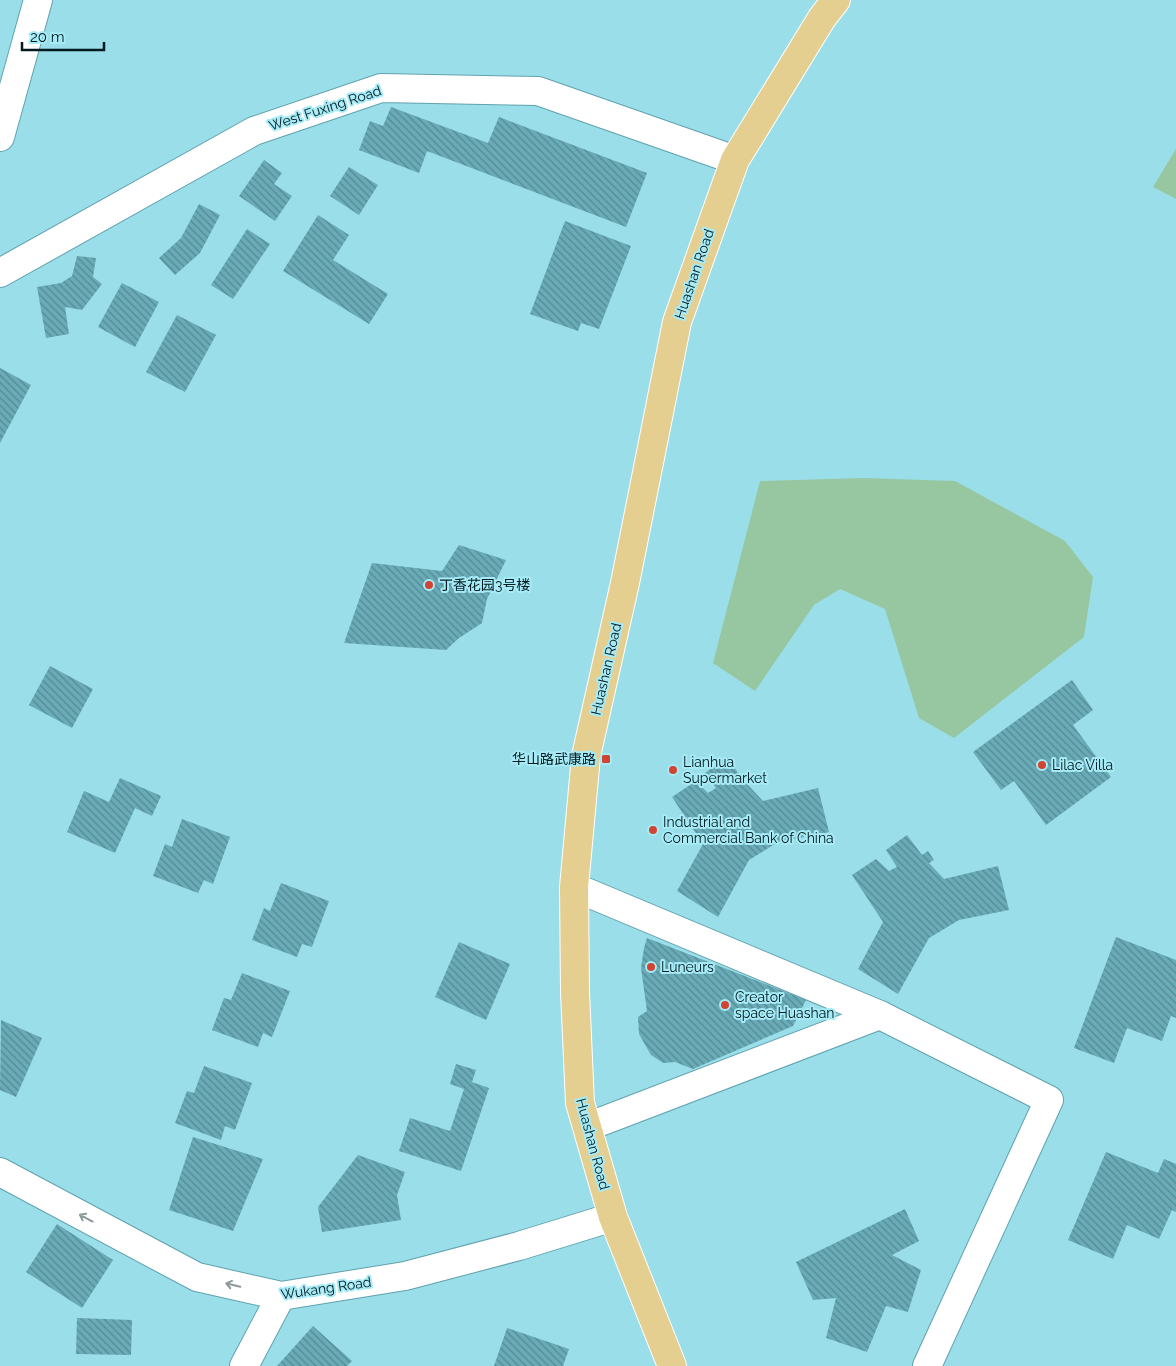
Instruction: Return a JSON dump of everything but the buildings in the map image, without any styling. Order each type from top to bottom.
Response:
[{"type":"main road","name":"Huashan Road","points":[[672,1366],[613,1217],[580,1103],[575,992],[574,887],[586,756],[625,583],[677,322],[734,160],[822,18],[836,0]]},
{"type":"street","points":[[2,122],[38,0]]},
{"type":"street","name":"West Fuxing Road","points":[[0,273],[254,131],[381,88],[538,91],[734,160]]},
{"type":"street","points":[[574,887],[880,1015],[1049,1100],[927,1366]]},
{"type":"street","points":[[587,1127],[880,1015]]},
{"type":"street","name":"Wukang Road","points":[[0,1172],[197,1277],[281,1296],[405,1276],[519,1246],[613,1217]]},
{"type":"street","points":[[244,1366],[281,1296]]},
{"type":"green space","points":[[1176,149],[1176,199],[1153,187]]},
{"type":"green space","points":[[864,478],[955,481],[1065,541],[1093,577],[1084,637],[954,738],[919,718],[885,609],[840,589],[814,605],[755,691],[713,663],[760,481]]},
{"type":"place","name":"丁香花园3号楼","points":[[429,585]]},
{"type":"place","name":"华山路武康路","points":[[606,759]]},
{"type":"place","name":"Lilac Villa","points":[[1042,765]]},
{"type":"place","name":"Lianhua Supermarket","points":[[673,770]]},
{"type":"place","name":"Industrial and Commercial Bank of China","points":[[653,830]]},
{"type":"place","name":"Luneurs","points":[[651,967]]},
{"type":"place","name":"Creator space Huashan","points":[[725,1005]]}]
